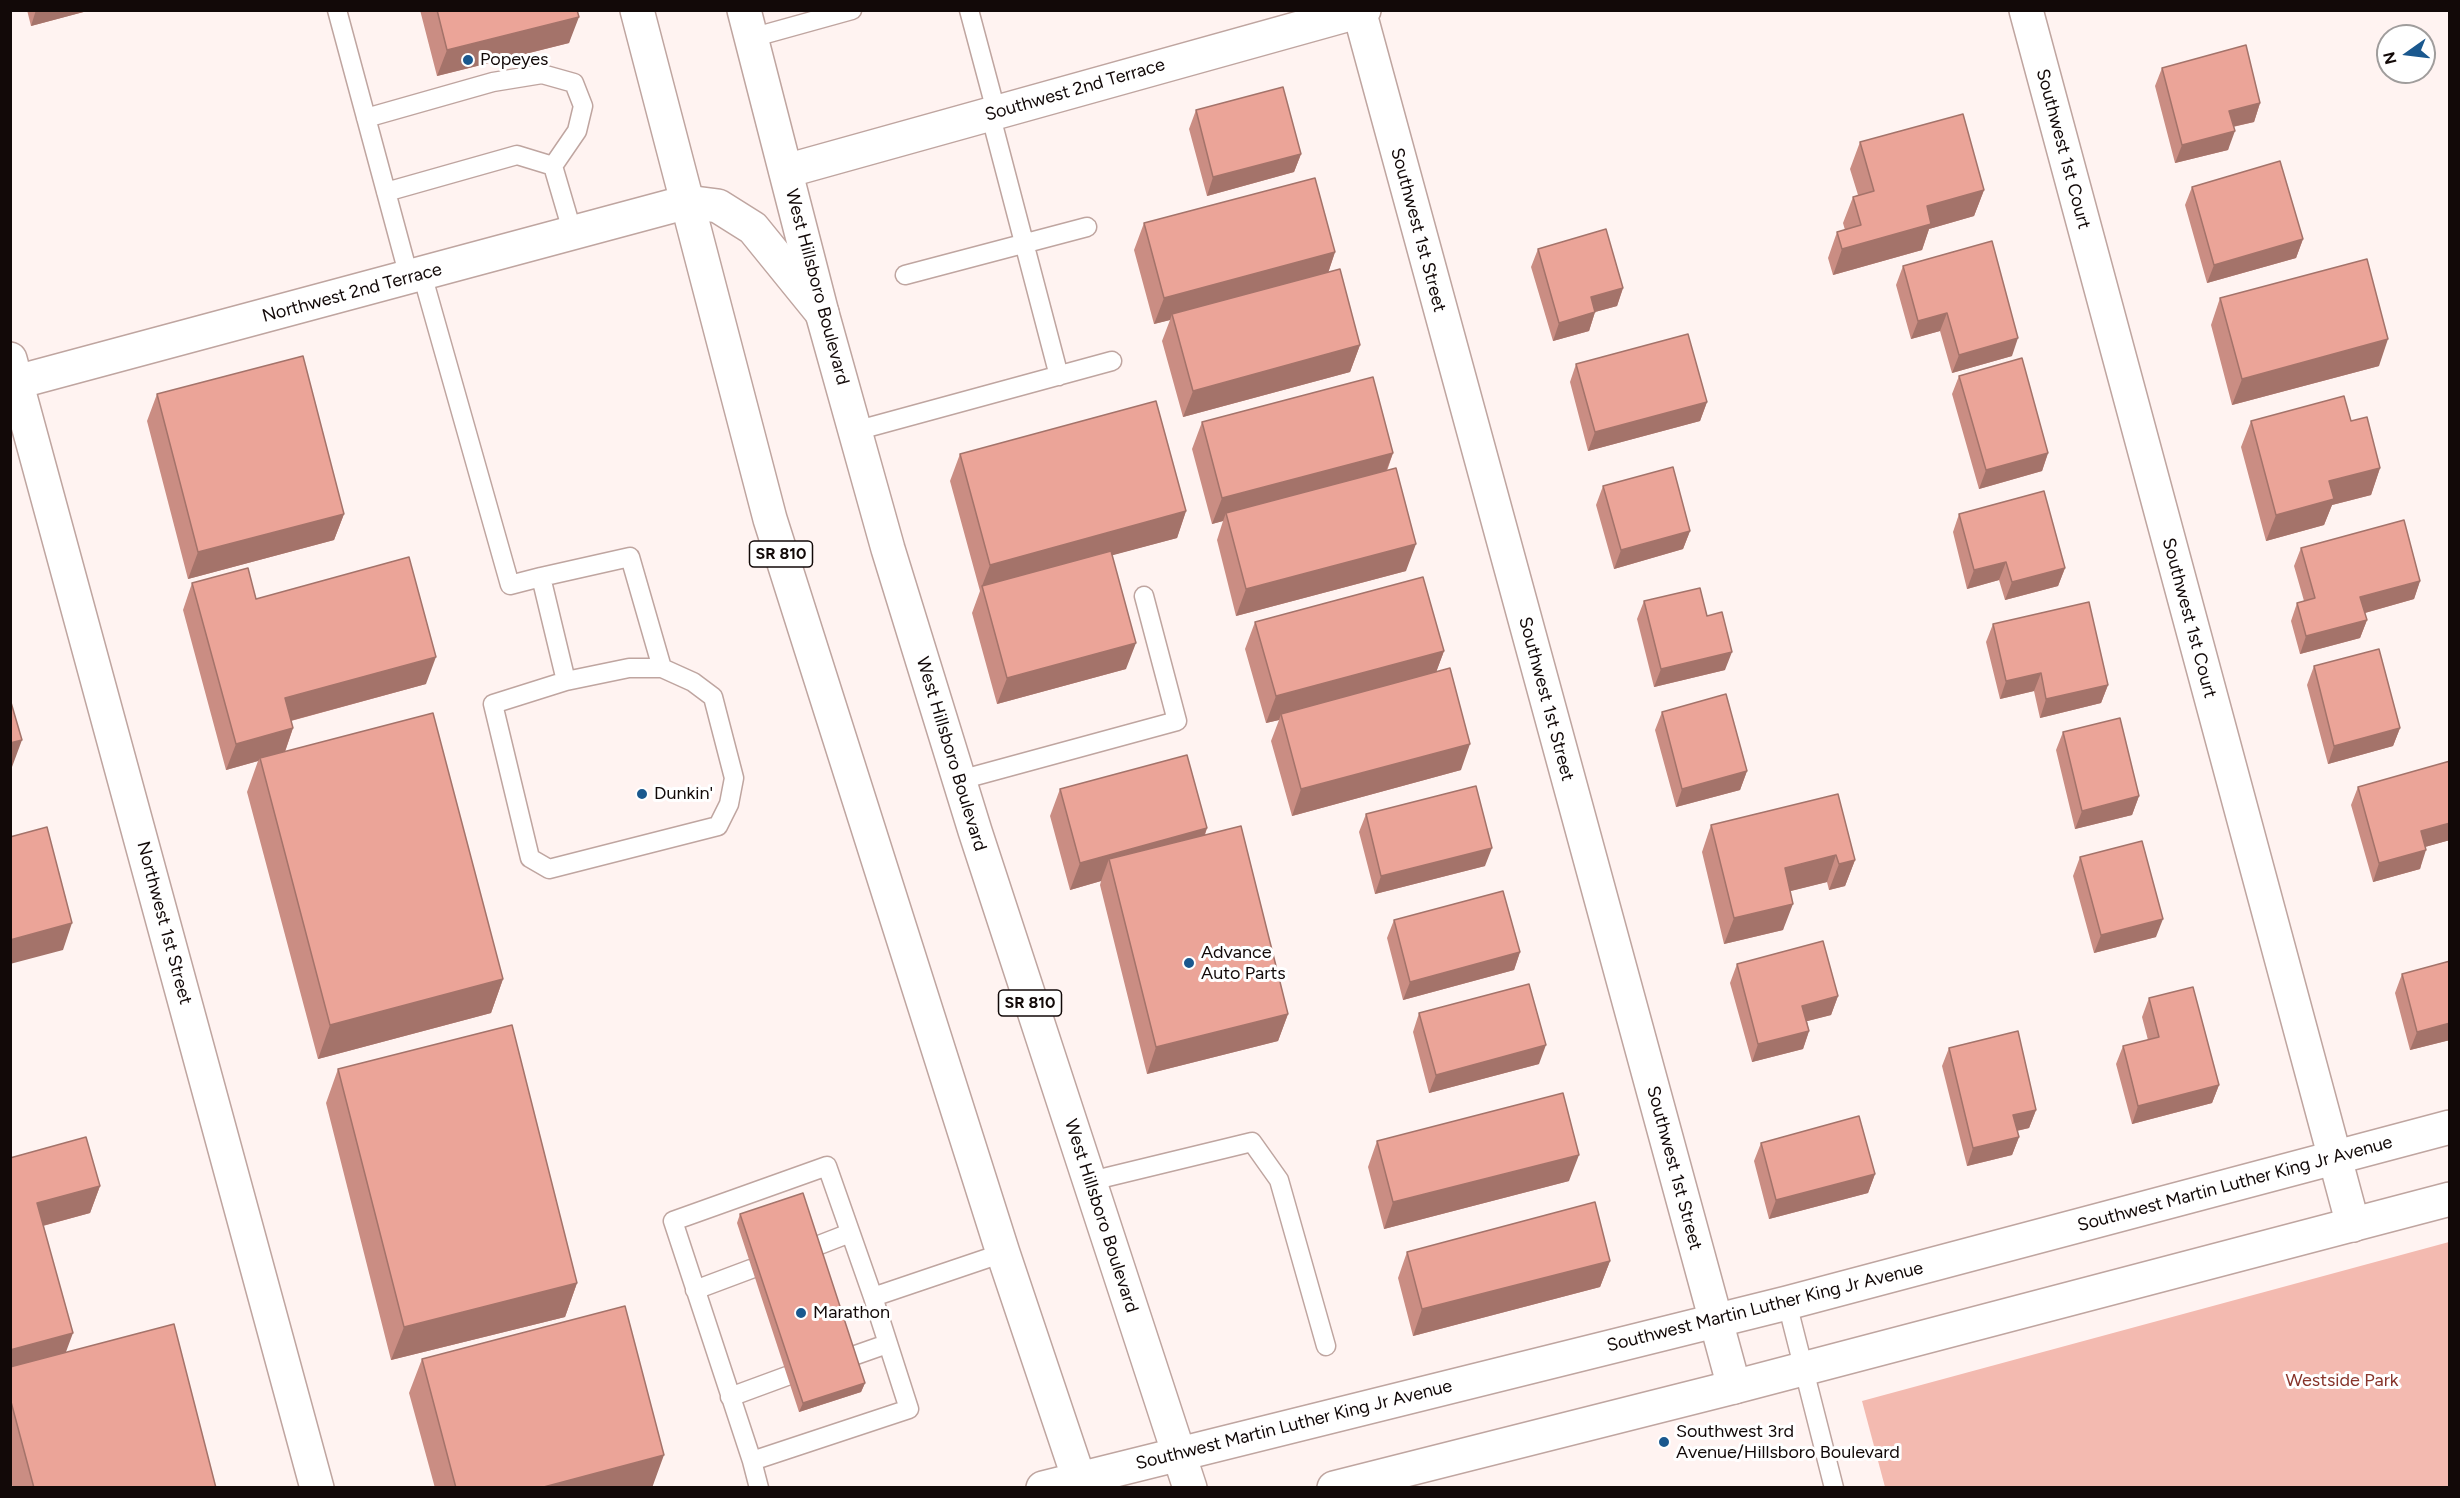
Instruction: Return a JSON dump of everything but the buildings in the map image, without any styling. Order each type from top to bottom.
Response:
[{"type":"street","name":"SR 810","points":[[637,10],[770,519],[1003,1252],[1081,1483]]},
{"type":"street","name":"Southwest 1st Court","points":[[2026,10],[2353,1225]]},
{"type":"street","name":"Southwest 2nd Terrace","points":[[786,171],[1360,11]]},
{"type":"street","name":"Southwest 1st Street","points":[[1360,11],[1734,1387]]},
{"type":"street","name":"West Hillsboro Boulevard","points":[[747,24],[822,313],[892,560],[1040,1033],[1190,1488]]},
{"type":"street","name":"Northwest 2nd Terrace","points":[[15,385],[687,202]]},
{"type":"street","points":[[687,202],[718,206],[753,228],[822,313]]},
{"type":"street","name":"Northwest 1st Street","points":[[15,385],[317,1488]]},
{"type":"street","name":"Southwest Martin Luther King Jr Avenue","points":[[1043,1488],[1081,1483],[1178,1454],[1787,1303],[2450,1127]]},
{"type":"street","points":[[1334,1488],[1734,1387],[2450,1199]]},
{"type":"lane","points":[[337,10],[386,192],[415,276],[510,585],[630,557],[662,669]]},
{"type":"lane","points":[[747,24],[852,10]]},
{"type":"lane","points":[[969,10],[1024,243],[1059,375]]},
{"type":"lane","points":[[366,118],[493,82],[542,74],[574,83],[583,106],[577,131],[553,166]]},
{"type":"lane","points":[[386,192],[518,155],[553,166]]},
{"type":"lane","points":[[553,166],[573,234]]},
{"type":"lane","points":[[905,275],[1087,227]]},
{"type":"lane","points":[[855,430],[1112,361]]},
{"type":"lane","points":[[541,577],[566,681]]},
{"type":"lane","points":[[960,780],[1177,721],[1144,596]]},
{"type":"lane","points":[[629,668],[662,669],[693,682],[713,697],[734,777],[729,804],[718,826],[549,869],[530,858],[493,704],[566,681],[629,668]]},
{"type":"lane","points":[[1090,1180],[1252,1142],[1279,1180],[1326,1346]]},
{"type":"lane","points":[[752,1461],[909,1409],[827,1166],[673,1221],[759,1488]]},
{"type":"lane","points":[[814,1247],[850,1233]]},
{"type":"lane","points":[[873,1297],[1003,1252]]},
{"type":"lane","points":[[695,1290],[751,1269]]},
{"type":"lane","points":[[1787,1303],[1834,1488]]},
{"type":"lane","points":[[850,1357],[887,1344]]},
{"type":"lane","points":[[730,1397],[787,1376]]},
{"type":"green space","name":"Westside Park","points":[[2449,1242],[2449,1487],[1885,1487],[1862,1401]]},
{"type":"place","name":"Popeyes","points":[[468,60]]},
{"type":"place","name":"Dunkin'","points":[[642,794]]},
{"type":"place","name":"Advance Auto Parts","points":[[1189,963]]},
{"type":"place","name":"Marathon","points":[[801,1313]]},
{"type":"place","name":"Southwest 3rd Avenue/Hillsboro Boulevard","points":[[1664,1442]]}]
